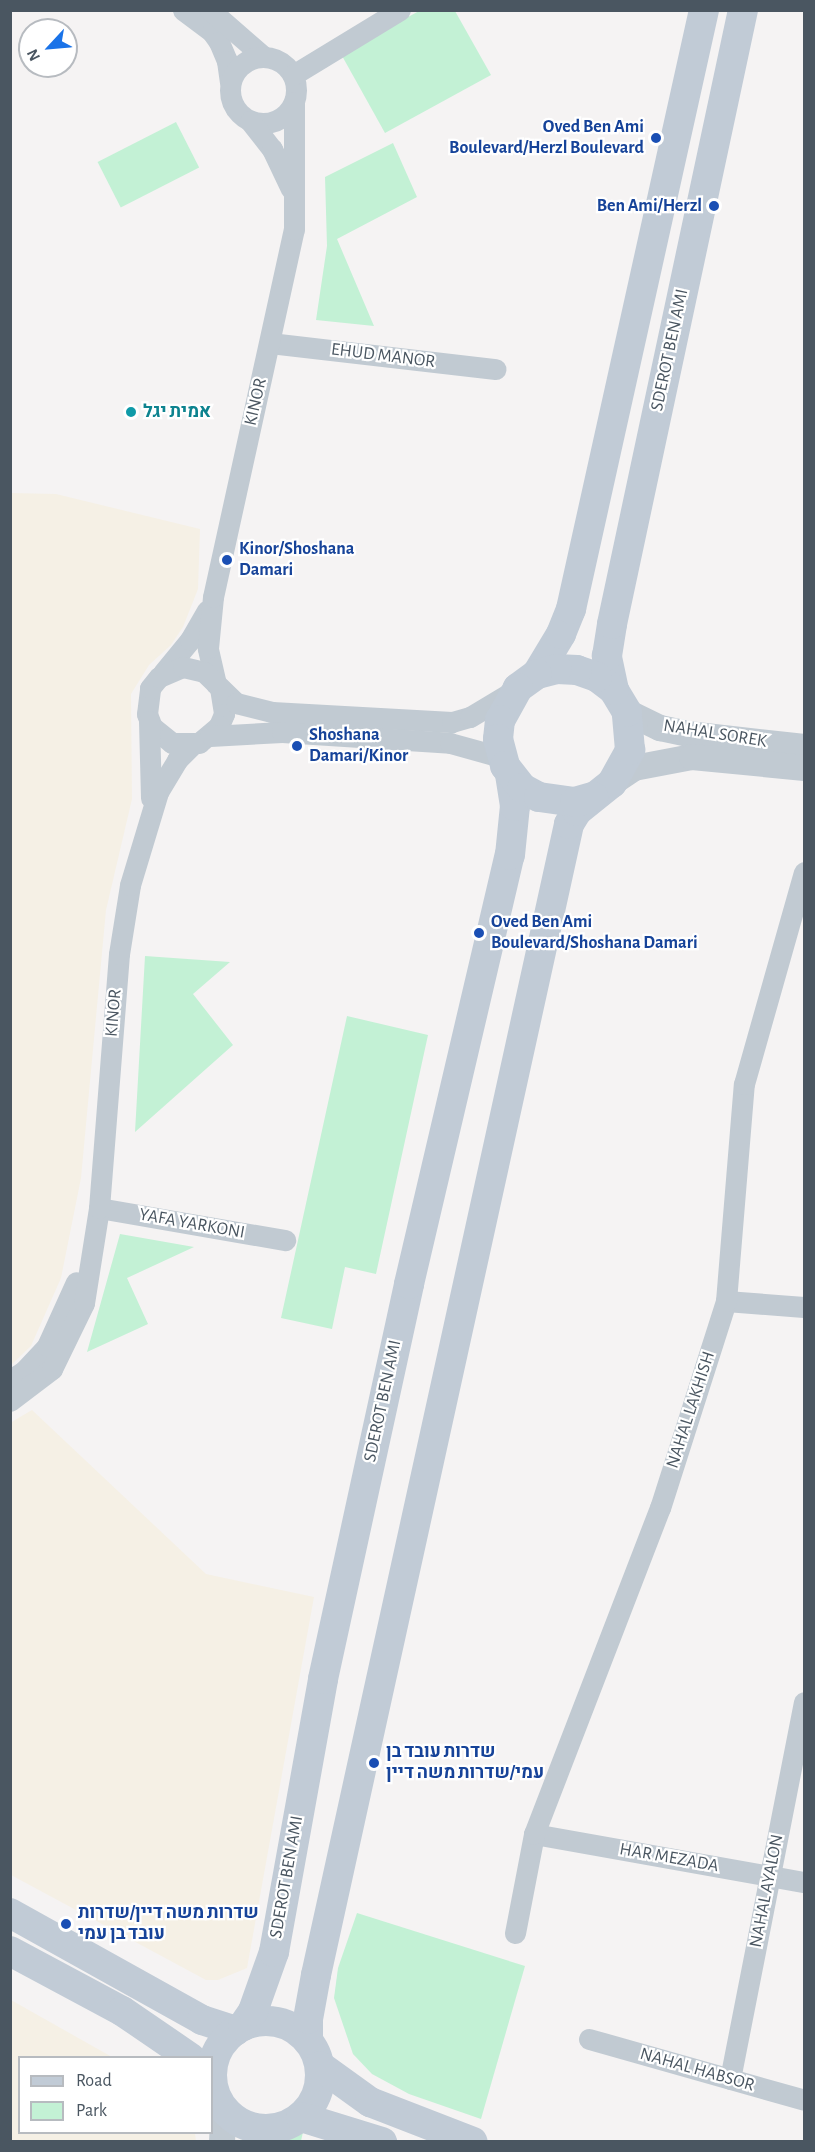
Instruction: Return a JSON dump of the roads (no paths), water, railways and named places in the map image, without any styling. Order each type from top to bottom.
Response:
[{"type":"main road","name":"SDEROT BEN AMI","points":[[239,2028],[253,2011],[274,1952],[323,1679],[411,1273],[510,855],[515,806],[506,765],[500,720],[561,634],[571,609],[704,10]]},
{"type":"main road","name":"SDEROT BEN AMI","points":[[314,2053],[308,2019],[316,1975],[569,824],[603,790],[630,750],[621,701],[607,656],[743,10]]},
{"type":"main road","points":[[527,681],[557,669],[578,670],[597,677],[621,701]]},
{"type":"main road","points":[[506,765],[522,788],[557,802],[603,790]]},
{"type":"main road","points":[[10,1912],[202,2020],[239,2028],[278,2022],[370,2102],[473,2142]]},
{"type":"main road","points":[[10,1951],[122,2011],[188,2056]]},
{"type":"main road","points":[[213,2070],[218,2050],[239,2028]]},
{"type":"main road","points":[[280,2129],[317,2094],[314,2053]]},
{"type":"main road","points":[[213,2077],[224,2108],[247,2126],[382,2142]]},
{"type":"street","points":[[183,10],[219,42],[227,61],[231,101],[250,121],[278,120],[294,102],[297,87],[293,75],[282,62],[263,56],[210,10]]},
{"type":"street","points":[[293,75],[400,10]]},
{"type":"street","points":[[230,82],[239,66],[263,56]]},
{"type":"street","name":"KINOR","points":[[218,686],[208,648],[213,597],[291,250],[295,207],[294,102]]},
{"type":"street","name":"KINOR","points":[[250,121],[272,148],[295,207]]},
{"type":"street","name":"EHUD MANOR","points":[[270,343],[496,369]]},
{"type":"street","name":"KINOR","points":[[159,677],[190,640],[213,597]]},
{"type":"street","points":[[506,765],[450,743],[282,732],[172,743],[160,737],[148,718],[147,701],[159,677],[183,667],[204,672],[236,703],[265,711],[438,722],[470,717],[527,681]]},
{"type":"street","points":[[202,740],[224,714],[218,686]]},
{"type":"street","name":"NAHAL SOREK","points":[[621,701],[660,728],[688,734],[804,747]]},
{"type":"street","name":"KINOR","points":[[148,718],[153,774],[150,817]]},
{"type":"street","name":"KINOR","points":[[10,1401],[52,1369],[74,1331],[91,1277],[99,1210],[122,931],[130,885],[150,817],[168,775],[202,740]]},
{"type":"street","name":"NAHAL SOREK","points":[[603,790],[633,768],[692,757],[804,768]]},
{"type":"street","name":"NAHAL LAKHISH","points":[[515,1933],[534,1834],[660,1508],[726,1301],[744,1084],[804,872]]},
{"type":"street","name":"KINOR","points":[[10,1380],[35,1361],[58,1327],[99,1210]]},
{"type":"street","name":"YAFA YARKONI","points":[[99,1210],[285,1240]]},
{"type":"street","points":[[726,1301],[804,1307]]},
{"type":"street","name":"NAHAL AYALON","points":[[730,2079],[804,1702]]},
{"type":"street","name":"HAR MEZADA","points":[[534,1834],[804,1882]]},
{"type":"street","name":"NAHAL HABSOR","points":[[589,2039],[804,2100]]},
{"type":"street","points":[[222,2142],[224,2108]]},
{"type":"place","name":"Oved Ben Ami Boulevard/Herzl Boulevard","points":[[656,138]]},
{"type":"place","name":"Ben Ami/Herzl","points":[[714,206]]},
{"type":"place","name":"אמית יגל","points":[[131,412]]},
{"type":"place","name":"Kinor/Shoshana Damari","points":[[227,560]]},
{"type":"place","name":"Shoshana Damari/Kinor","points":[[297,746]]},
{"type":"place","name":"Oved Ben Ami Boulevard/Shoshana Damari","points":[[479,933]]},
{"type":"place","name":"שדרות עובד בן עמי/שדרות משה דיין","points":[[374,1763]]},
{"type":"place","name":"שדרות משה דיין/שדרות עובד בן עמי","points":[[66,1924]]}]
